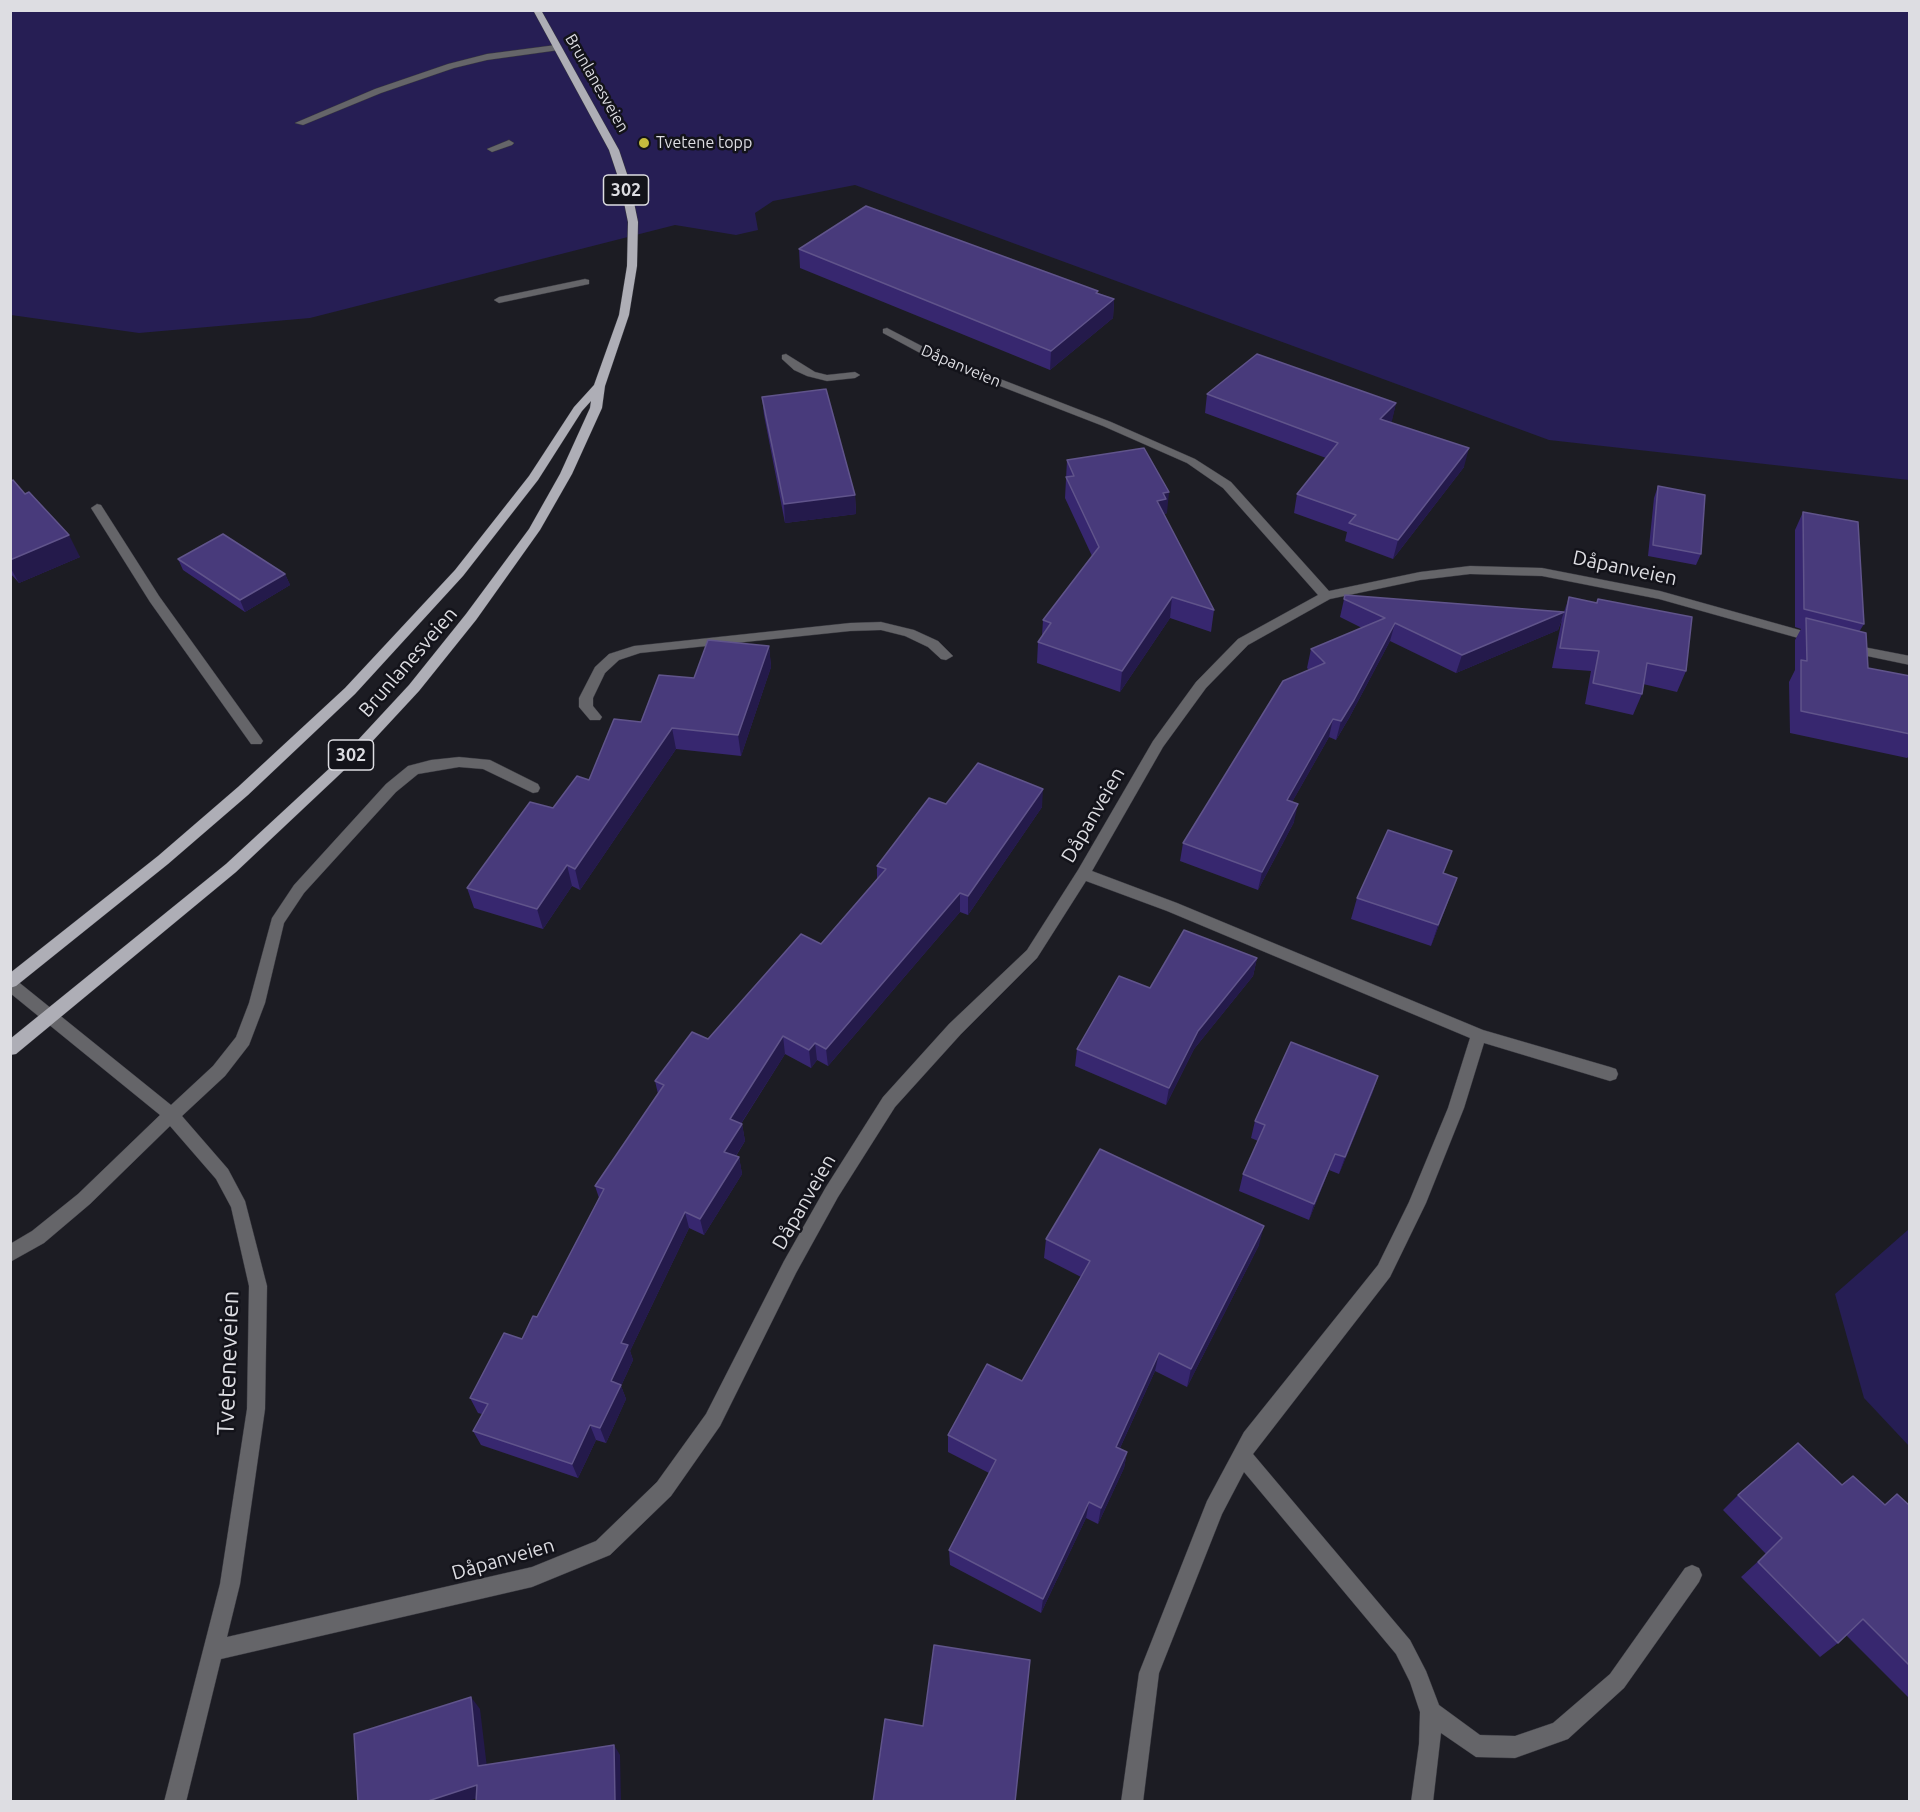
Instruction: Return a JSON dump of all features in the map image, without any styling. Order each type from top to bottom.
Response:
[{"type":"main road","name":"Brunlanesveien","points":[[10,1049],[231,868],[350,756],[414,688],[471,617],[534,530],[566,474],[596,408],[599,386],[624,315],[632,266],[633,222],[625,183],[614,150],[537,10]]},
{"type":"main road","name":"Brunlanesveien","points":[[10,983],[172,853],[243,791],[350,691],[459,573],[534,478],[578,409],[599,386]]},
{"type":"street","points":[[300,123],[378,91],[451,66],[487,57],[556,48]]},
{"type":"street","points":[[492,149],[509,142]]},
{"type":"street","points":[[499,300],[585,282]]},
{"type":"street","name":"Dåpanveien","points":[[887,332],[937,358],[1107,424],[1191,461],[1227,485],[1326,596]]},
{"type":"street","points":[[786,357],[798,368],[827,378],[855,375]]},
{"type":"street","points":[[97,508],[154,599],[256,741]]},
{"type":"street","name":"Dåpanveien","points":[[213,1651],[532,1577],[603,1548],[664,1490],[713,1420],[795,1257],[832,1192],[889,1102],[955,1029],[1032,954],[1083,874],[1158,744],[1201,685],[1243,642],[1326,596],[1376,584],[1470,570],[1542,572],[1660,595],[1830,643],[1910,661]]},
{"type":"street","points":[[595,717],[586,707],[586,698],[600,670],[614,657],[639,649],[850,627],[881,626],[909,633],[933,644],[946,656]]},
{"type":"street","points":[[10,1254],[38,1237],[84,1199],[219,1071],[243,1040],[257,1003],[277,922],[298,889],[391,788],[413,770],[431,765],[459,762],[485,764],[533,788]]},
{"type":"street","points":[[1083,874],[1172,907],[1479,1035],[1610,1074]]},
{"type":"street","name":"Tveteneveien","points":[[10,983],[171,1115],[222,1174],[239,1206],[258,1286],[256,1410],[230,1584],[175,1802]]},
{"type":"street","points":[[1132,1802],[1149,1673],[1214,1508],[1251,1439],[1384,1271],[1418,1203],[1456,1108],[1479,1035]]},
{"type":"street","points":[[1243,1456],[1403,1647],[1419,1678],[1431,1712],[1430,1744],[1422,1802]]},
{"type":"street","points":[[1431,1712],[1476,1746],[1515,1748],[1560,1731],[1617,1681],[1692,1575]]},
{"type":"shaded area","points":[[11,11],[1909,11],[1909,480],[1549,440],[855,185],[773,201],[755,213],[758,230],[736,235],[675,225],[310,318],[139,333],[11,315]]},
{"type":"shaded area","points":[[1909,1229],[1909,1446],[1864,1398],[1835,1294]]},
{"type":"building","points":[[866,206],[1098,291],[1096,293],[1114,299],[1051,351],[799,249]]},
{"type":"building","points":[[1257,354],[1396,403],[1380,419],[1469,448],[1398,540],[1349,523],[1356,515],[1297,494],[1338,443],[1207,394]]},
{"type":"building","points":[[826,389],[855,495],[784,504],[762,397]]},
{"type":"building","points":[[1144,448],[1169,492],[1163,493],[1166,499],[1157,501],[1214,610],[1172,597],[1122,671],[1038,642],[1051,623],[1043,620],[1099,547],[1066,477],[1074,476],[1067,460]]},
{"type":"building","points":[[13,480],[25,494],[29,492],[69,535],[10,560],[10,482]]},
{"type":"building","points":[[1658,486],[1705,495],[1701,554],[1653,545]]},
{"type":"building","points":[[1803,512],[1858,522],[1864,624],[1804,609]]},
{"type":"building","points":[[223,534],[285,574],[240,600],[178,559]]},
{"type":"building","points":[[1345,595],[1564,612],[1462,655],[1395,623],[1354,700],[1341,721],[1333,719],[1287,800],[1298,804],[1262,872],[1183,843],[1283,681],[1325,663],[1311,649],[1385,618],[1344,599]]},
{"type":"building","points":[[1569,597],[1597,603],[1598,599],[1692,617],[1686,671],[1647,663],[1642,694],[1593,683],[1599,651],[1560,648]]},
{"type":"building","points":[[1806,618],[1866,633],[1868,668],[1910,676],[1910,734],[1801,711],[1801,660],[1807,661]]},
{"type":"building","points":[[708,640],[769,646],[738,735],[672,728],[575,869],[567,865],[537,909],[467,888],[530,802],[553,808],[577,776],[589,780],[614,719],[641,722],[659,675],[694,678]]},
{"type":"building","points":[[978,763],[1043,789],[968,896],[960,893],[826,1049],[815,1043],[809,1050],[783,1036],[730,1119],[742,1124],[724,1152],[739,1157],[700,1219],[685,1212],[621,1343],[628,1345],[611,1381],[621,1385],[600,1428],[590,1425],[572,1464],[473,1431],[488,1404],[470,1398],[504,1333],[522,1339],[533,1316],[537,1317],[604,1189],[595,1186],[664,1085],[655,1081],[692,1032],[708,1039],[801,934],[821,944],[886,869],[877,866],[929,798],[946,804]]},
{"type":"building","points":[[1388,830],[1452,851],[1443,873],[1457,878],[1438,925],[1357,898]]},
{"type":"building","points":[[1184,930],[1257,958],[1198,1031],[1169,1088],[1077,1049],[1119,976],[1150,988]]},
{"type":"building","points":[[1291,1042],[1378,1076],[1345,1157],[1335,1154],[1314,1204],[1243,1174],[1265,1125],[1255,1121]]},
{"type":"building","points":[[1100,1149],[1264,1226],[1191,1369],[1159,1353],[1116,1447],[1127,1452],[1101,1508],[1089,1502],[1043,1599],[949,1550],[996,1460],[948,1435],[987,1364],[1022,1381],[1090,1261],[1046,1239]]},
{"type":"building","points":[[1798,1443],[1842,1485],[1853,1476],[1885,1505],[1897,1494],[1910,1506],[1910,1666],[1863,1619],[1838,1643],[1758,1562],[1782,1538],[1738,1495]]},
{"type":"building","points":[[934,1645],[1030,1660],[1015,1802],[873,1802],[885,1719],[923,1726]]},
{"type":"building","points":[[471,1697],[478,1766],[614,1745],[615,1802],[476,1802],[477,1785],[425,1802],[358,1802],[354,1734]]},
{"type":"place","name":"Tvetene topp","points":[[644,143]]}]
